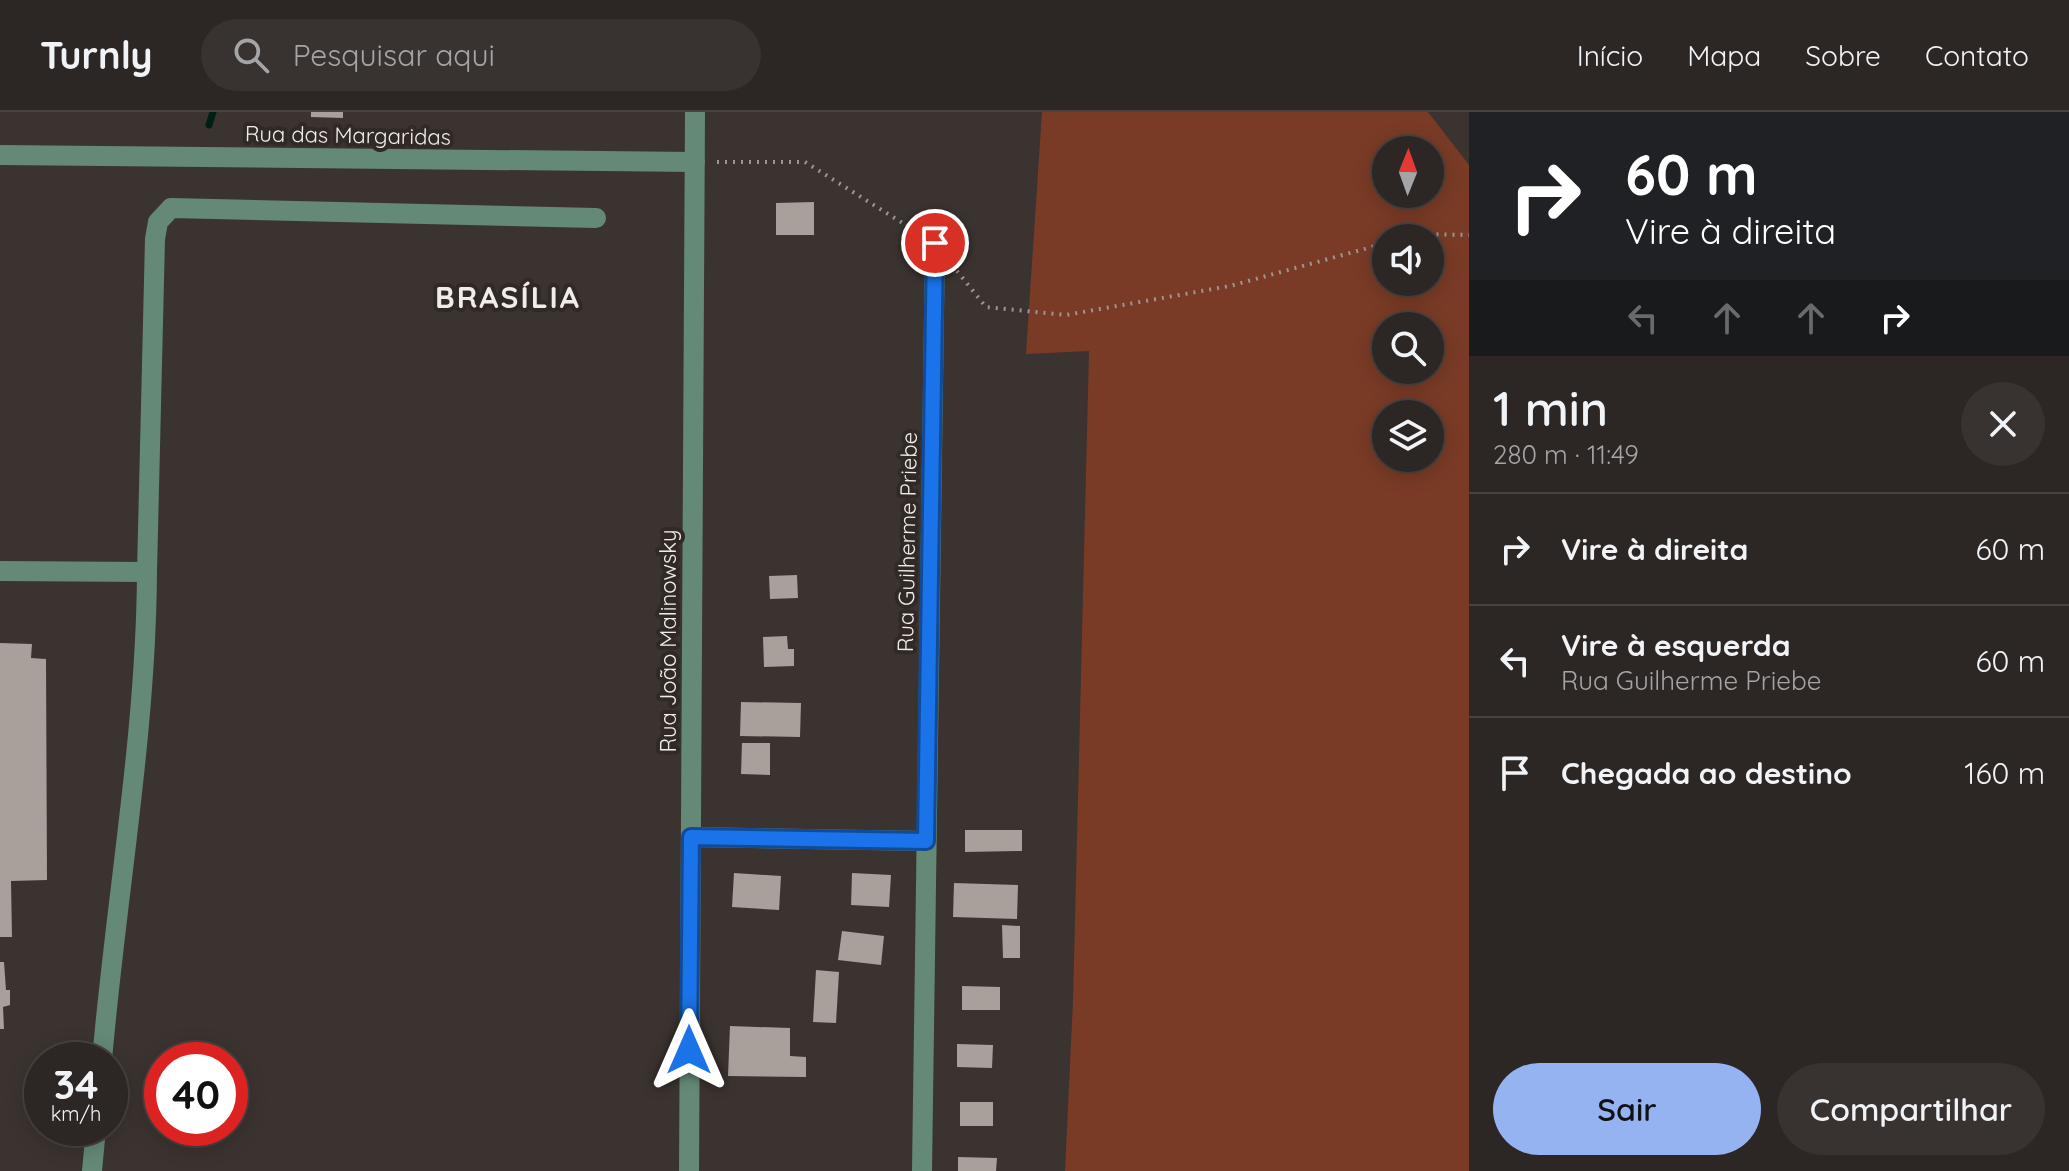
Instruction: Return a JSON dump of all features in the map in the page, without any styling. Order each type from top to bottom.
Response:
[{"type":"street","name":"Rua João Malinowsky","points":[[689,1171],[695,112]]},
{"type":"street","name":"Rua das Margaridas","points":[[0,155],[695,162]]},
{"type":"street","points":[[104,1042],[142,703],[155,239],[158,222],[171,208],[596,218]]},
{"type":"street","name":"Rua Guilherme Priebe","points":[[922,1171],[935,243]]},
{"type":"street","points":[[0,571],[147,572]]},
{"type":"street","points":[[691,837],[926,841]]},
{"type":"street","points":[[92,1171],[94,1146]]},
{"type":"path","points":[[695,162],[805,162],[935,243],[986,307],[1066,315],[1230,286],[1372,247]]},
{"type":"path","points":[[1444,234],[1469,235]]},
{"type":"shaded area","points":[[1042,112],[1428,112],[1469,165],[1469,1171],[1065,1171],[1073,1001],[1089,351],[1026,354]]},
{"type":"building","points":[[311,112],[343,112],[343,118],[311,117]]},
{"type":"building","points":[[814,202],[814,235],[776,235],[776,203]]},
{"type":"building","points":[[797,575],[798,598],[770,599],[769,576]]},
{"type":"building","points":[[787,636],[788,649],[794,649],[794,666],[764,667],[763,637]]},
{"type":"building","points":[[0,643],[32,644],[31,658],[46,659],[47,880],[11,881],[12,937],[0,937]]},
{"type":"building","points":[[741,702],[801,703],[800,737],[740,736]]},
{"type":"building","points":[[742,743],[770,743],[770,775],[741,774]]},
{"type":"building","points":[[965,830],[1022,830],[1022,851],[965,852]]},
{"type":"building","points":[[734,873],[781,876],[779,910],[732,907]]},
{"type":"building","points":[[852,873],[891,875],[889,907],[851,905]]},
{"type":"building","points":[[954,883],[1018,885],[1017,919],[953,917]]},
{"type":"building","points":[[1002,925],[1020,926],[1020,958],[1003,958]]},
{"type":"building","points":[[842,931],[884,936],[881,965],[838,960]]},
{"type":"building","points":[[0,962],[4,962],[6,990],[10,990],[10,1005],[3,1007],[4,1029],[0,1029]]},
{"type":"building","points":[[816,970],[839,972],[836,1023],[813,1022]]},
{"type":"building","points":[[962,986],[1000,987],[1000,1010],[962,1010]]},
{"type":"building","points":[[730,1026],[790,1028],[790,1056],[806,1057],[806,1077],[728,1076]]},
{"type":"building","points":[[957,1044],[993,1045],[992,1068],[957,1067]]},
{"type":"building","points":[[960,1102],[993,1102],[993,1126],[960,1126]]},
{"type":"building","points":[[958,1157],[997,1158],[996,1171],[958,1171]]},
{"type":"waterway","points":[[209,125],[213,112]]},
{"type":"district","name":"BRASÍLIA","points":[[508,297]]},
{"type":"route","points":[[689,1050],[691,837],[926,841],[935,243]]}]
